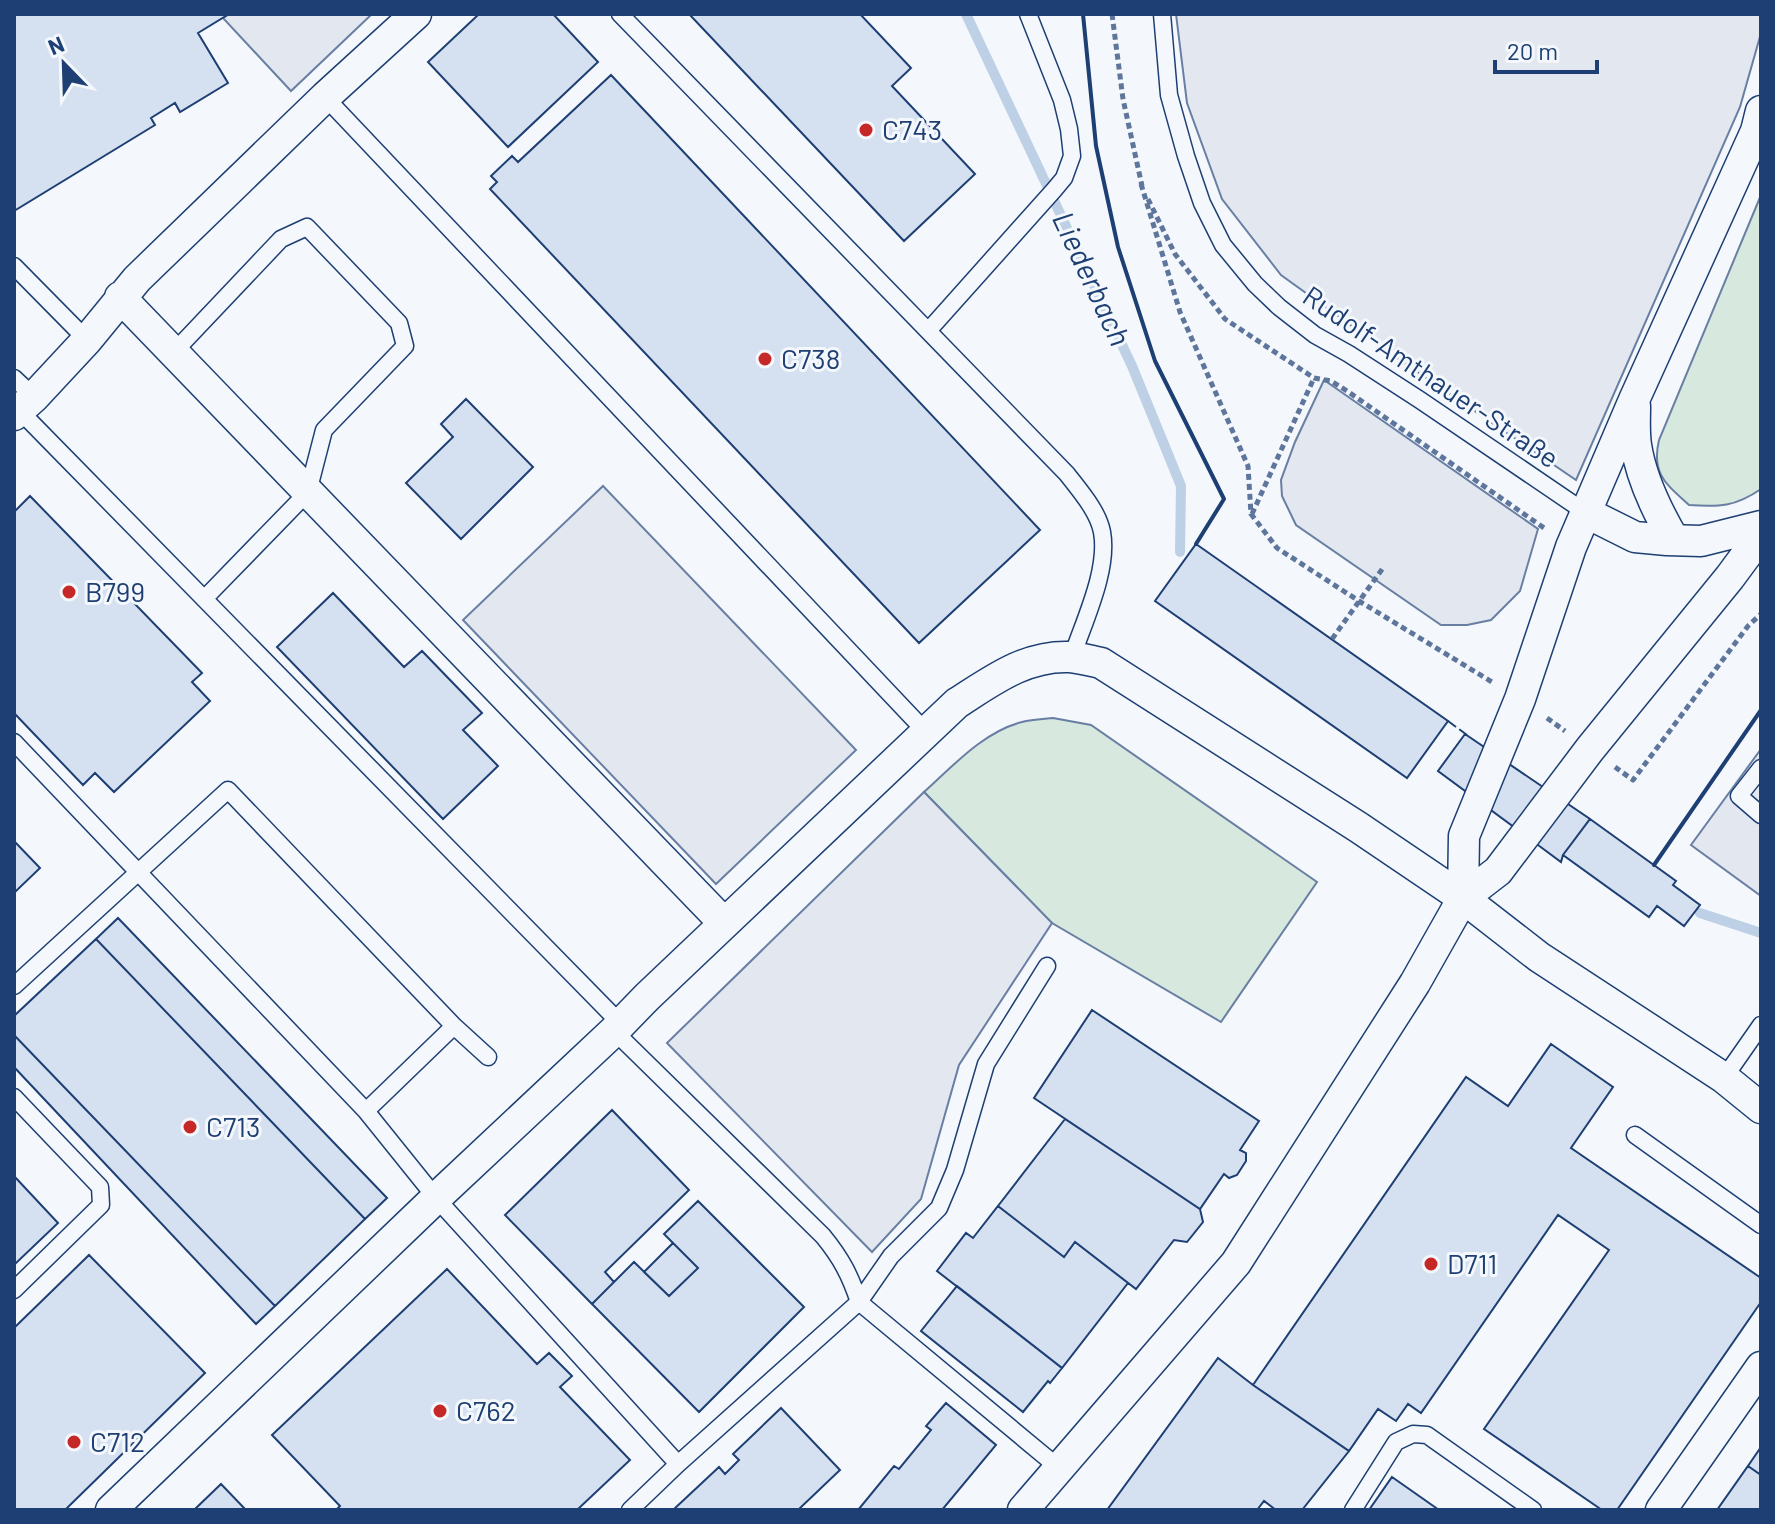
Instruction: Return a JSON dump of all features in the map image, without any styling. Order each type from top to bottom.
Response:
[{"type":"street","points":[[20,400],[87,340],[137,279],[325,97],[416,14]]},
{"type":"street","points":[[1463,898],[1464,836],[1520,699],[1571,547],[1760,121]]},
{"type":"street","points":[[120,297],[724,923]]},
{"type":"street","points":[[1634,400],[1636,444],[1642,471],[1674,540]]},
{"type":"street","points":[[1585,512],[1635,537],[1701,541],[1761,526]]},
{"type":"street","points":[[1023,1510],[1236,1263],[1415,983],[1463,898],[1498,871],[1590,749],[1761,535]]},
{"type":"street","points":[[111,1510],[957,703],[1010,670],[1045,658],[1072,657],[1101,663],[1358,827],[1463,898],[1539,957],[1724,1078],[1761,1108]]},
{"type":"street","points":[[1661,1510],[1761,1367]]},
{"type":"lane","points":[[620,14],[1067,474],[1088,501],[1102,530],[1103,566],[1072,657]]},
{"type":"lane","points":[[928,331],[1064,178],[1072,156],[1062,100],[1028,14]]},
{"type":"lane","name":"Rudolf-Amthauer-Straße","points":[[1162,14],[1169,95],[1202,203],[1223,245],[1255,284],[1315,335],[1349,354],[1585,512]]},
{"type":"lane","points":[[325,97],[926,732]]},
{"type":"lane","points":[[173,353],[281,239],[307,227],[399,323],[405,346],[324,430],[308,492],[204,599]]},
{"type":"lane","points":[[14,266],[87,340]]},
{"type":"lane","points":[[20,400],[204,599],[823,1236],[839,1254],[859,1302],[1059,1468]]},
{"type":"lane","points":[[14,742],[366,1111],[436,1198],[678,1464]]},
{"type":"lane","points":[[1761,768],[1739,796],[1761,815]]},
{"type":"lane","points":[[14,986],[228,790],[454,1026],[488,1057]]},
{"type":"lane","points":[[630,1510],[859,1302],[891,1256],[939,1208],[955,1170],[986,1064],[1047,966]]},
{"type":"lane","points":[[1724,1078],[1761,1025]]},
{"type":"lane","points":[[366,1111],[454,1026]]},
{"type":"lane","points":[[14,1097],[100,1187],[101,1205],[14,1290]]},
{"type":"lane","points":[[1635,1135],[1761,1225]]},
{"type":"lane","points":[[1353,1510],[1396,1442],[1413,1434],[1427,1435],[1533,1510]]},
{"type":"path","points":[[1141,184],[1180,312],[1248,466],[1251,514],[1277,548],[1520,699],[1633,780],[1748,626],[1761,614]]},
{"type":"path","points":[[1251,514],[1314,378]]},
{"type":"path","points":[[1332,639],[1383,568]]},
{"type":"shaded area","points":[[229,14],[372,14],[291,91],[223,18]]},
{"type":"shaded area","points":[[1176,14],[1761,14],[1761,33],[1740,107],[1576,480],[1281,275],[1222,199],[1187,103]]},
{"type":"shaded area","points":[[1761,195],[1761,489],[1726,504],[1689,505],[1662,477],[1657,462],[1659,440]]},
{"type":"shaded area","points":[[1324,380],[1538,529],[1520,591],[1491,620],[1467,625],[1441,625],[1296,525],[1282,496],[1281,480]]},
{"type":"shaded area","points":[[603,486],[856,750],[716,884],[463,620]]},
{"type":"shaded area","points":[[1053,718],[1091,725],[1317,882],[1221,1022],[1052,923],[924,792],[969,751],[994,734],[1022,722]]},
{"type":"shaded area","points":[[1761,749],[1761,896],[1691,845]]},
{"type":"shaded area","points":[[924,792],[1052,923],[959,1065],[921,1199],[872,1252],[667,1043]]},
{"type":"building","points":[[14,14],[229,14],[198,33],[228,83],[180,112],[175,103],[151,118],[155,125],[14,211]]},
{"type":"building","points":[[479,14],[553,14],[598,62],[508,147],[428,62]]},
{"type":"building","name":"C743","points":[[689,14],[860,14],[911,68],[892,86],[975,174],[904,241]]},
{"type":"building","name":"C738","points":[[611,75],[1040,530],[919,643],[490,189],[497,182],[491,176],[512,156],[518,162]]},
{"type":"building","points":[[466,399],[533,467],[461,539],[406,483],[453,437],[441,424]]},
{"type":"building","name":"B799","points":[[30,496],[202,673],[192,682],[210,701],[114,792],[95,773],[83,785],[14,713],[14,512]]},
{"type":"building","points":[[1196,544],[1448,721],[1407,778],[1155,601]]},
{"type":"building","points":[[333,593],[404,667],[422,651],[482,713],[463,730],[498,766],[443,819],[277,647]]},
{"type":"building","points":[[1465,734],[1590,819],[1561,862],[1438,771]]},
{"type":"building","points":[[1590,819],[1676,881],[1673,885],[1700,905],[1684,926],[1657,906],[1649,917],[1563,855]]},
{"type":"building","points":[[14,841],[40,868],[14,893]]},
{"type":"building","points":[[118,918],[387,1198],[365,1219],[96,939]]},
{"type":"building","name":"C713","points":[[96,939],[365,1219],[275,1306],[14,1035],[14,1016]]},
{"type":"building","points":[[1092,1010],[1259,1121],[1240,1150],[1246,1153],[1246,1161],[1237,1175],[1229,1178],[1224,1174],[1200,1209],[1034,1098]]},
{"type":"building","points":[[14,1035],[275,1306],[256,1324],[14,1067]]},
{"type":"building","name":"D711","points":[[1551,1044],[1613,1087],[1571,1148],[1761,1278],[1761,1302],[1617,1510],[1602,1510],[1484,1429],[1609,1250],[1558,1215],[1421,1413],[1408,1404],[1396,1421],[1378,1409],[1349,1451],[1253,1385],[1466,1077],[1508,1106]]},
{"type":"building","points":[[612,1110],[689,1190],[605,1272],[614,1282],[592,1304],[505,1215]]},
{"type":"building","points":[[1065,1119],[1200,1209],[1203,1222],[1187,1242],[1174,1240],[1136,1289],[1075,1242],[1064,1257],[998,1206]]},
{"type":"building","points":[[14,1176],[58,1223],[14,1265]]},
{"type":"building","points":[[698,1201],[804,1307],[699,1412],[592,1304],[634,1262],[669,1296],[698,1268],[664,1234]]},
{"type":"building","points":[[998,1206],[1064,1257],[1075,1242],[1128,1283],[1062,1368],[937,1271],[966,1233],[973,1238]]},
{"type":"building","points":[[673,1243],[698,1268],[669,1296],[644,1272]]},
{"type":"building","name":"C712","points":[[89,1255],[205,1373],[65,1510],[14,1510],[14,1328]]},
{"type":"building","name":"C762","points":[[447,1269],[537,1364],[549,1353],[572,1376],[560,1387],[630,1460],[577,1510],[336,1510],[340,1506],[272,1435]]},
{"type":"building","points":[[957,1286],[1062,1368],[1023,1412],[921,1331]]},
{"type":"building","points":[[1218,1358],[1349,1451],[1302,1510],[1276,1510],[1264,1501],[1257,1510],[1107,1510]]},
{"type":"building","points":[[946,1403],[996,1445],[942,1510],[858,1510],[894,1466],[899,1469],[931,1430],[926,1426]]},
{"type":"building","points":[[781,1408],[840,1470],[798,1510],[673,1510],[719,1467],[725,1474],[739,1460],[733,1454]]},
{"type":"building","points":[[1761,1447],[1761,1475],[1748,1466]]},
{"type":"building","points":[[1748,1466],[1761,1475],[1761,1510],[1717,1510]]},
{"type":"building","points":[[1392,1477],[1439,1510],[1369,1510]]},
{"type":"building","points":[[221,1484],[246,1510],[194,1510]]},
{"type":"waterway","name":"Liederbach","points":[[966,14],[1132,366],[1181,486],[1180,552]]},
{"type":"waterway","name":"Liederbach","points":[[1700,913],[1761,933]]},
{"type":"fence","points":[[1448,721],[1467,735]]},
{"type":"wall","points":[[1083,14],[1096,146],[1118,247],[1155,361],[1224,499],[1196,544]]},
{"type":"wall","points":[[1654,865],[1761,710]]},
{"type":"place","name":"C743","points":[[866,130]]},
{"type":"place","name":"C738","points":[[765,359]]},
{"type":"place","name":"B799","points":[[69,592]]},
{"type":"place","name":"C713","points":[[190,1127]]},
{"type":"place","name":"D711","points":[[1431,1264]]},
{"type":"place","name":"C762","points":[[440,1411]]},
{"type":"place","name":"C712","points":[[74,1442]]}]
